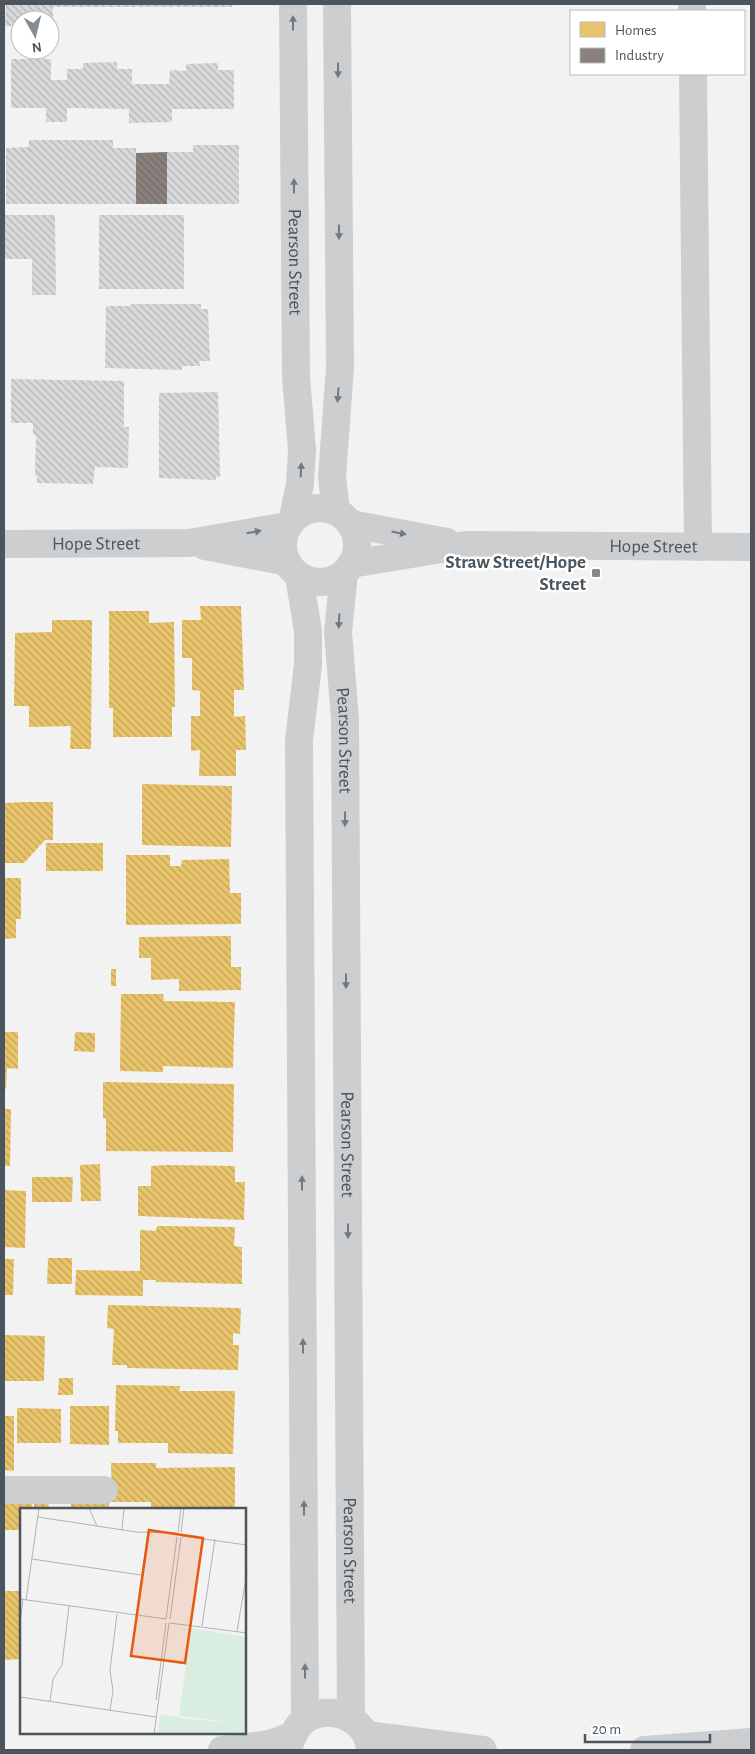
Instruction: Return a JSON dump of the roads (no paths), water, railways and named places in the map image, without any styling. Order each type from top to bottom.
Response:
[{"type":"street","name":"Pearson Street","points":[[290,522],[300,484],[302,450],[296,377],[293,4]]},
{"type":"street","points":[[337,4],[340,367],[332,476],[344,518],[358,544],[348,569],[334,579],[322,582],[310,580],[293,569],[283,551],[290,522],[302,512],[313,508],[344,518]]},
{"type":"street","points":[[693,75],[698,547]]},
{"type":"street","name":"Hope Street","points":[[344,518],[466,545],[751,547]]},
{"type":"street","name":"Hope Street","points":[[4,544],[189,543],[290,522]]},
{"type":"street","name":"Hope Street","points":[[189,543],[293,569]]},
{"type":"street","name":"Hope Street","points":[[348,569],[466,545]]},
{"type":"street","name":"Pearson Street","points":[[293,569],[308,630],[308,665],[299,740],[295,1735]]},
{"type":"street","name":"Pearson Street","points":[[348,569],[338,632],[345,729],[363,1735]]},
{"type":"street","points":[[4,1490],[104,1490]]},
{"type":"street","points":[[222,1750],[270,1744],[295,1735],[328,1712],[363,1735],[483,1750]]},
{"type":"street","points":[[644,1750],[751,1742]]},
{"type":"place","name":"Straw Street/Hope Street","points":[[596,573]]}]
